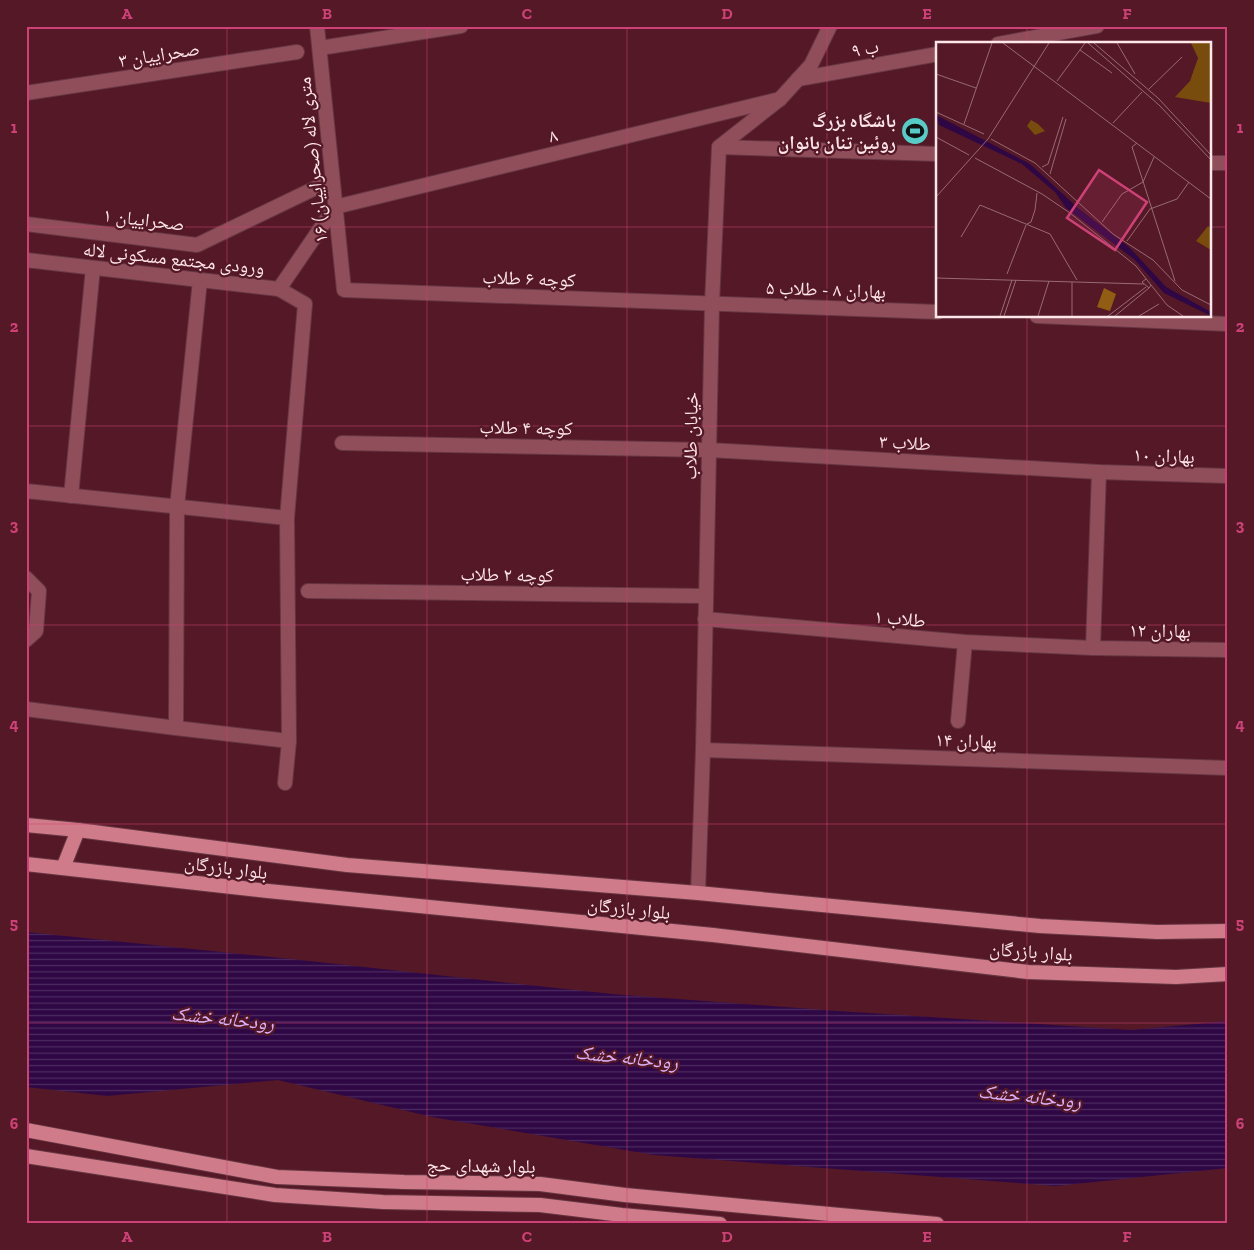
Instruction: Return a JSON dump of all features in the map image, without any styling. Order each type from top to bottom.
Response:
[{"type":"main road","name":"بلوار بازرگان","points":[[26,825],[347,865],[698,893],[1040,926],[1157,932],[1228,931]]},
{"type":"main road","points":[[63,868],[78,830]]},
{"type":"main road","name":"بلوار بازرگان","points":[[26,864],[268,891],[713,935],[1028,972],[1176,977],[1228,974]]},
{"type":"main road","name":"بلوار شهدای حج","points":[[26,1130],[277,1177],[404,1182],[540,1184],[625,1195],[937,1224]]},
{"type":"main road","name":"بلوار شهدای حج","points":[[26,1156],[275,1195],[383,1202],[540,1205],[720,1224]]},
{"type":"street","name":"۱۶ متری لاله (صحراییان)","points":[[318,26],[344,290]]},
{"type":"street","points":[[320,48],[461,26]]},
{"type":"street","points":[[718,147],[780,99],[812,65],[830,26]]},
{"type":"street","points":[[1009,42],[1097,26]]},
{"type":"street","name":"صحراییان ۳","points":[[26,93],[297,52]]},
{"type":"street","name":"۹ ب","points":[[798,79],[936,54]]},
{"type":"street","name":"۸","points":[[335,207],[780,99]]},
{"type":"street","points":[[718,147],[936,154]]},
{"type":"street","name":"خیابان طلاب","points":[[698,893],[703,750],[712,304],[718,147]]},
{"type":"street","points":[[1212,163],[1228,163]]},
{"type":"street","name":"صحراییان ۱","points":[[26,224],[197,245],[332,180]]},
{"type":"street","name":"ورودی مجتمع مسکونی لاله","points":[[26,260],[279,289],[335,207]]},
{"type":"street","points":[[71,496],[93,268]]},
{"type":"street","points":[[176,728],[177,507],[200,280]]},
{"type":"street","points":[[279,289],[306,304],[287,518],[289,741],[285,784]]},
{"type":"street","name":"کوچه ۶ طلاب","points":[[344,290],[712,304]]},
{"type":"street","name":"بهاران ۸ - طلاب ۵","points":[[712,304],[936,312]]},
{"type":"street","points":[[1085,318],[1228,324]]},
{"type":"street","name":"کوچه ۴ طلاب","points":[[342,443],[709,450]]},
{"type":"street","name":"طلاب ۳","points":[[709,450],[1099,472]]},
{"type":"street","points":[[1093,648],[1099,472]]},
{"type":"street","name":"بهاران ۱۰","points":[[1099,472],[1228,476]]},
{"type":"street","points":[[26,491],[287,518]]},
{"type":"street","points":[[26,578],[39,591],[36,631],[26,640]]},
{"type":"street","name":"کوچه ۲ طلاب","points":[[308,591],[705,596]]},
{"type":"street","name":"طلاب ۱","points":[[705,619],[965,642],[1093,648]]},
{"type":"street","points":[[958,721],[965,642]]},
{"type":"street","name":"بهاران ۱۲","points":[[1093,648],[1228,650]]},
{"type":"street","points":[[26,709],[289,741]]},
{"type":"street","name":"بهاران ۱۴","points":[[703,750],[1228,768]]},
{"type":"water","name":"رودخانه خشک","points":[[26,932],[612,994],[838,1011],[1131,1030],[1228,1021],[1228,1168],[1056,1186],[654,1155],[432,1117],[278,1080],[107,1096],[26,1087]]},
{"type":"place","name":"باشگاه بزرگ روئین تنان بانوان","points":[[915,131]]}]
